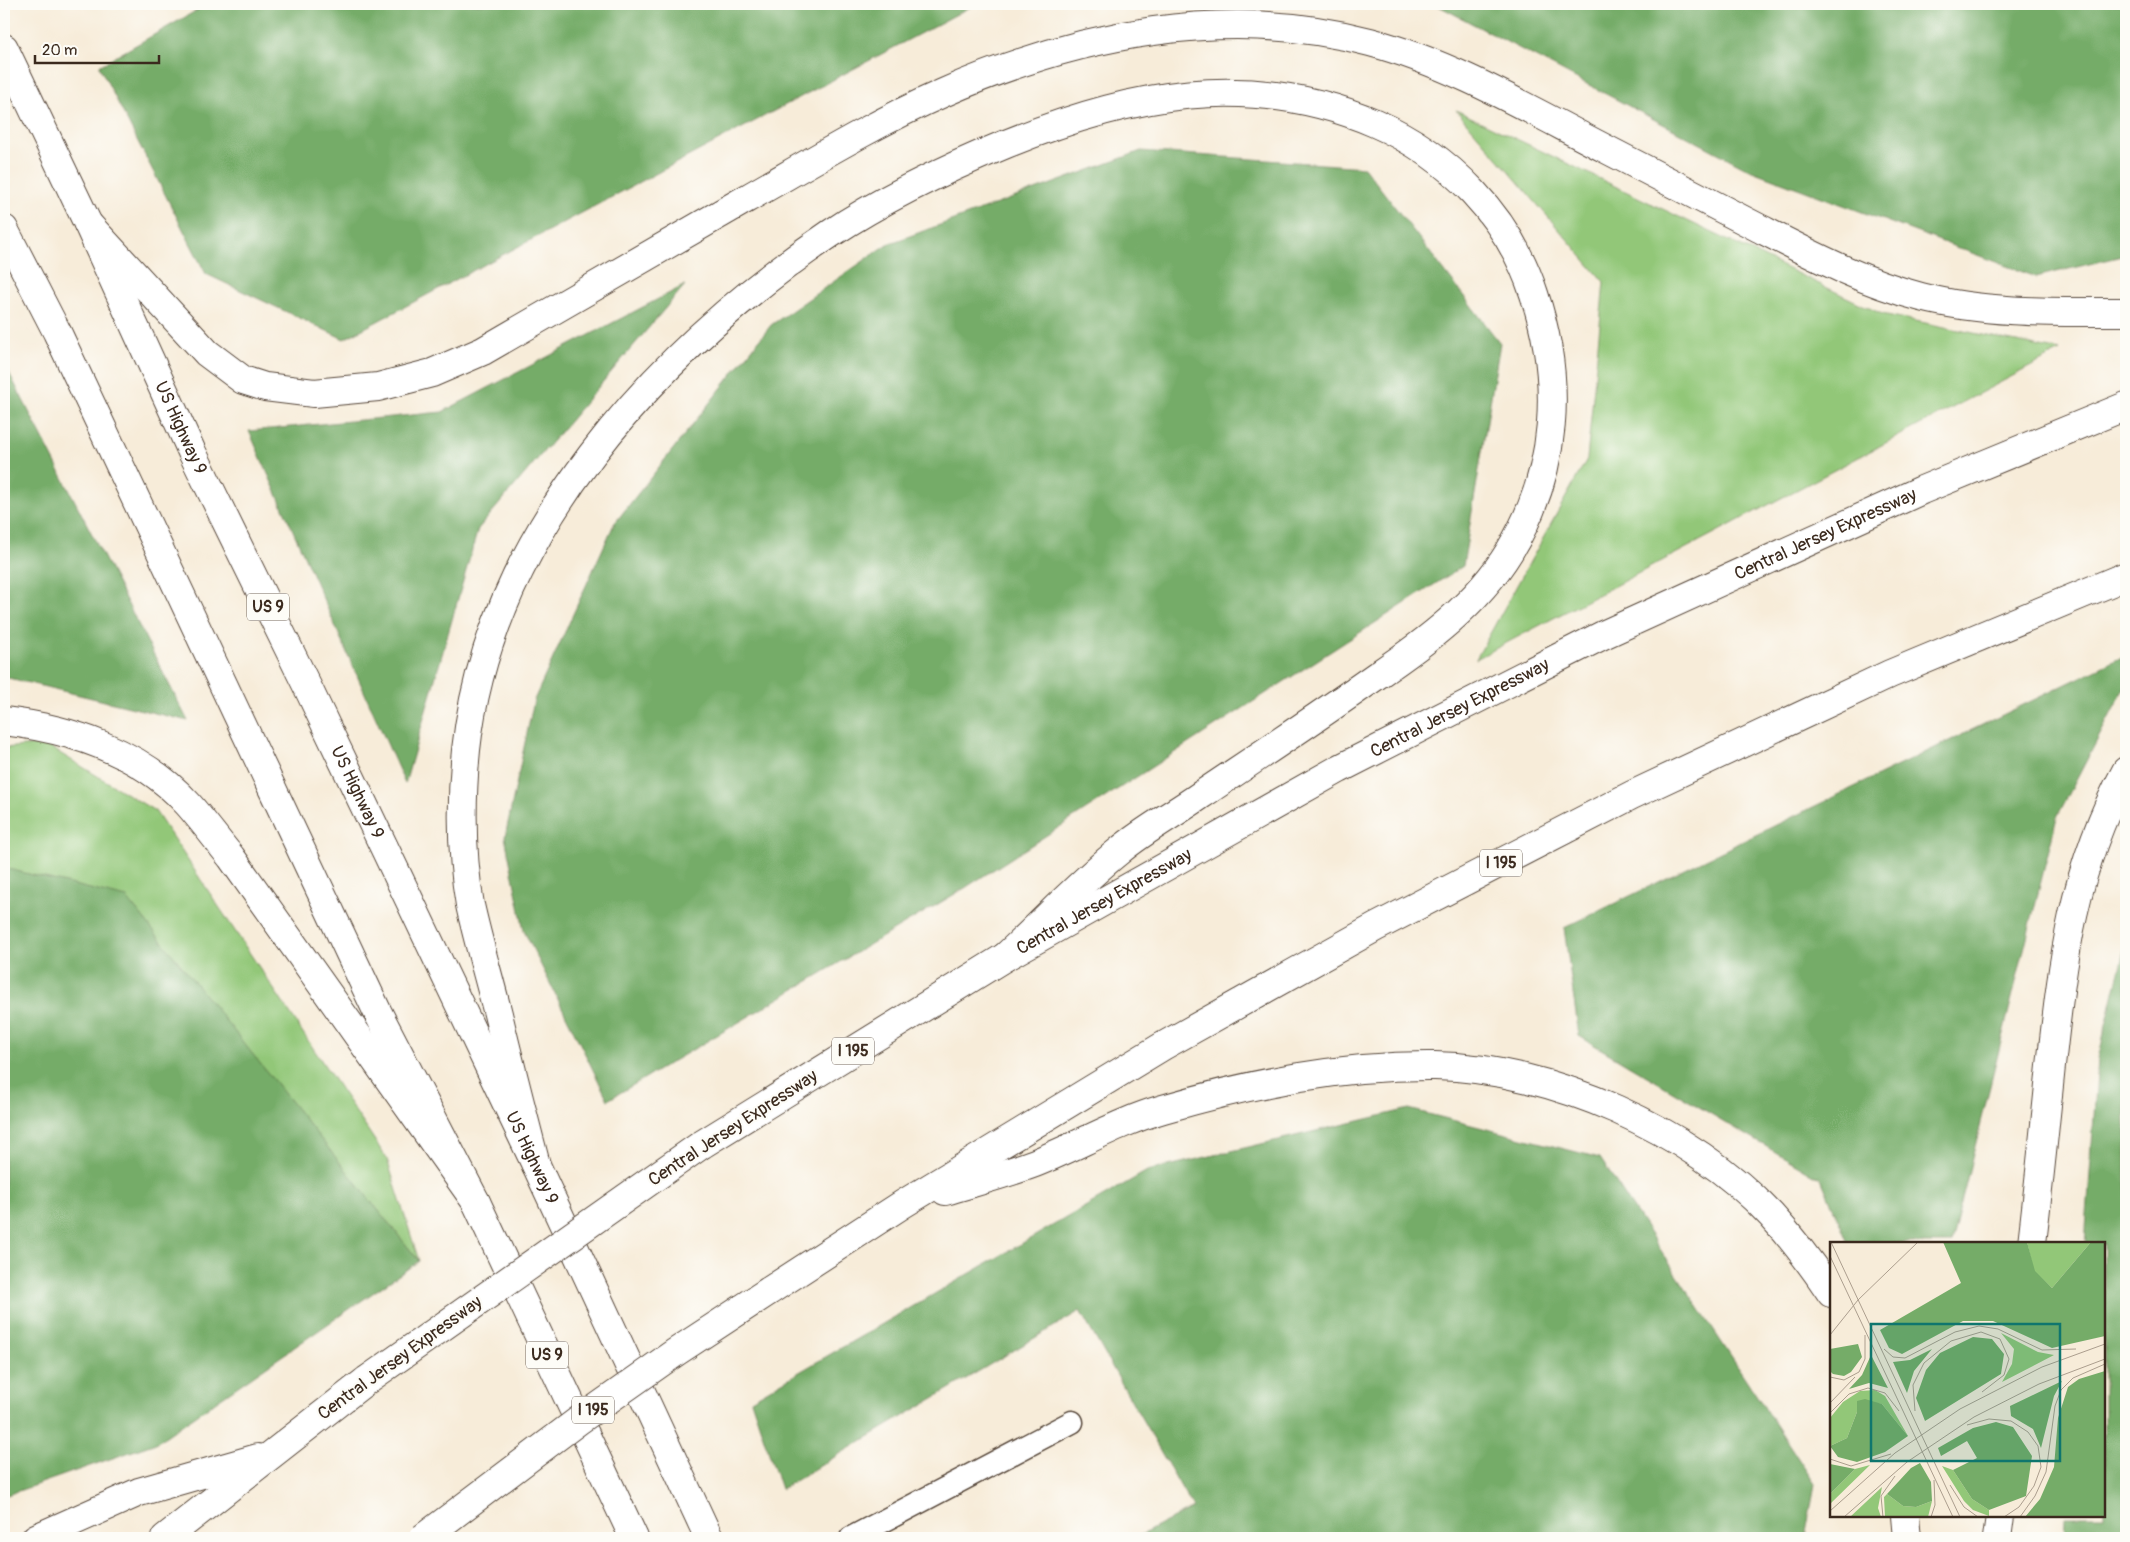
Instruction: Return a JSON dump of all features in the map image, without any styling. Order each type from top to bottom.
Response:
[{"type":"highway","points":[[88,224],[207,353],[243,380],[265,387],[314,393],[378,387],[432,374],[483,351],[861,134],[942,93],[1012,66],[1092,42],[1150,30],[1208,25],[1267,26],[1318,32],[1370,42],[1422,60],[1498,94],[1823,261],[1890,288],[1924,298],[2006,309],[2126,312]]},
{"type":"highway","name":"US Highway 9","points":[[4,48],[88,224],[192,452],[308,688],[536,1165],[709,1538]]},
{"type":"highway","points":[[536,1165],[470,905],[463,837],[463,790],[467,744],[476,689],[490,635],[520,569],[543,530],[599,446],[648,389],[677,359],[705,332],[769,278],[834,231],[895,195],[968,160],[1037,132],[1104,112],[1170,96],[1201,93],[1259,92],[1288,96],[1336,107],[1384,127],[1429,153],[1453,170],[1473,191],[1508,237],[1531,284],[1543,323],[1553,398],[1550,447],[1536,500],[1511,549],[1493,576],[1469,602],[1419,646],[1312,721],[1120,849],[1005,957]]},
{"type":"highway","name":"US 9","points":[[4,229],[57,332],[378,1013],[476,1202],[634,1538]]},
{"type":"highway","name":"Central Jersey Expressway","points":[[165,1538],[367,1380],[701,1145],[1005,957],[1339,769],[1603,635],[1922,490],[2126,406]]},
{"type":"highway","name":"I 195","points":[[423,1538],[578,1421],[676,1352],[903,1204],[1163,1046],[1376,927],[1624,799],[1890,674],[2126,576]]},
{"type":"highway","points":[[4,721],[44,727],[102,744],[133,761],[160,780],[187,803],[231,857],[476,1202]]},
{"type":"highway","points":[[2032,1242],[2060,986],[2069,925],[2083,870],[2105,809],[2126,771]]},
{"type":"highway","points":[[903,1204],[1035,1163],[1095,1135],[1160,1110],[1251,1086],[1322,1072],[1386,1067],[1437,1066],[1480,1070],[1523,1077],[1577,1093],[1633,1116],[1684,1146],[1730,1179],[1770,1214],[1810,1262],[1830,1292]]},
{"type":"highway","points":[[36,1538],[139,1492],[271,1454]]},
{"type":"highway","points":[[1905,1517],[1907,1538]]},
{"type":"highway","points":[[1997,1538],[2000,1517]]},
{"type":"lane","points":[[851,1538],[1072,1422]]},
{"type":"green space","points":[[208,4],[976,4],[344,339],[206,274],[99,66]]},
{"type":"green space","points":[[1435,4],[2126,4],[2126,255],[2036,277],[1752,171]]},
{"type":"green space","points":[[1456,110],[1882,314],[2060,351],[1476,659],[1587,459],[1604,282]]},
{"type":"green space","points":[[1141,151],[1364,167],[1500,343],[1463,566],[965,888],[608,1100],[524,931],[505,837],[534,700],[614,524],[771,325],[888,244]]},
{"type":"green space","points":[[685,285],[478,529],[405,784],[249,431],[442,412]]},
{"type":"green space","points":[[4,363],[188,721],[4,677]]},
{"type":"green space","points":[[2126,655],[2126,685],[2057,817],[1951,1242],[1848,1242],[1821,1179],[1579,1036],[1564,928]]},
{"type":"green space","points":[[45,744],[155,811],[387,1159],[419,1261],[127,899],[4,868],[4,748]]},
{"type":"green space","points":[[4,868],[127,898],[419,1261],[156,1443],[4,1496]]},
{"type":"green space","points":[[2126,942],[2126,1538],[2065,1538],[2066,1517],[2105,1517],[2105,1242],[2085,1242],[2098,1059]]},
{"type":"green space","points":[[1409,1109],[1600,1158],[1815,1484],[1805,1538],[1135,1538],[1193,1508],[1080,1311],[781,1489],[751,1400],[1147,1171]]}]
